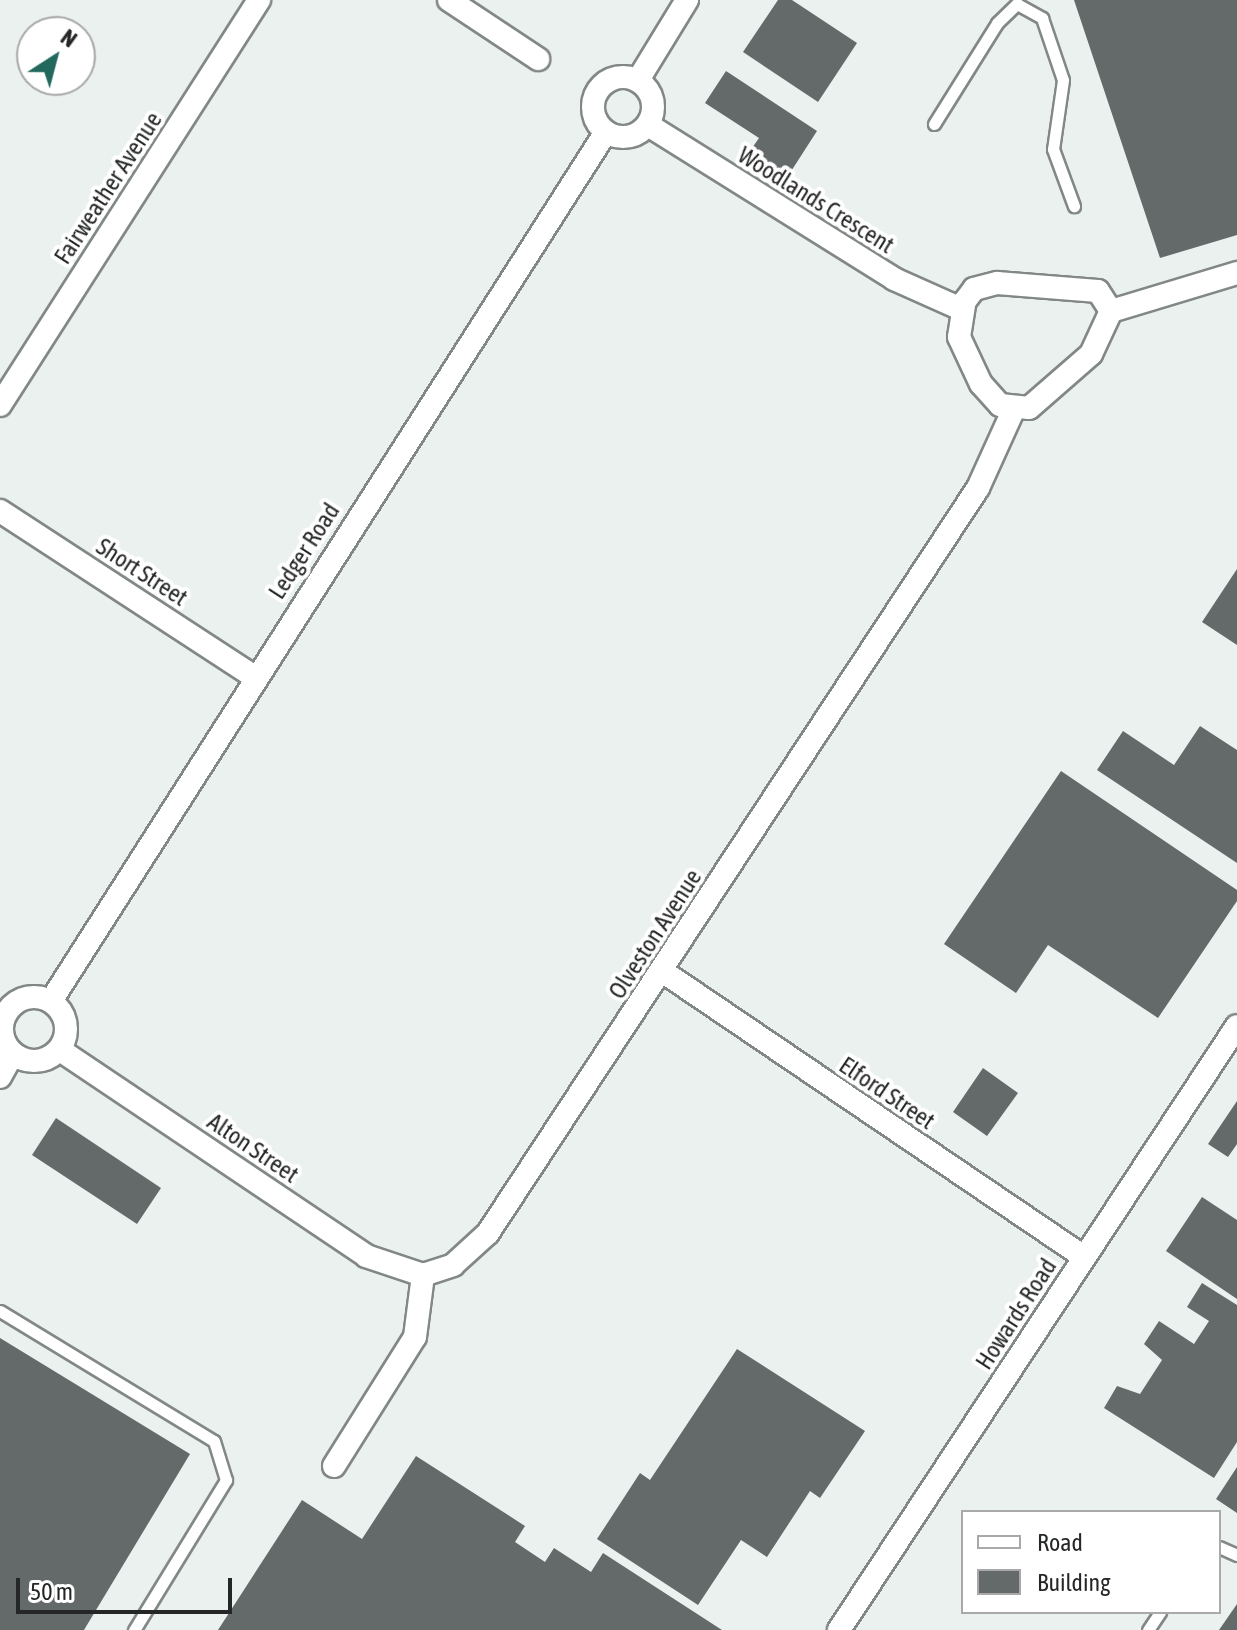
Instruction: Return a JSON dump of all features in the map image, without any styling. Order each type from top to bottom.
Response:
[{"type":"street","name":"Fairweather Avenue","points":[[0,405],[259,0]]},
{"type":"street","points":[[449,0],[538,59]]},
{"type":"street","points":[[638,80],[687,0]]},
{"type":"street","points":[[621,77],[638,80],[653,100],[648,125],[626,138],[606,132],[595,118],[596,93],[621,77]]},
{"type":"street","name":"Woodlands Crescent","points":[[648,125],[894,279],[961,309]]},
{"type":"street","name":"Ledger Road","points":[[51,1001],[255,677],[606,132]]},
{"type":"street","points":[[1111,311],[1098,291],[997,283],[974,289],[961,309],[959,337],[981,384],[1013,411],[1040,402],[1091,354],[1111,311],[1237,273]]},
{"type":"street","name":"Olveston Avenue","points":[[423,1275],[453,1265],[488,1233],[978,488],[1013,411]]},
{"type":"street","name":"Short Street","points":[[0,511],[255,677]]},
{"type":"street","name":"Elford Street","points":[[662,971],[1084,1257]]},
{"type":"street","points":[[36,997],[51,1001],[67,1026],[60,1050],[42,1061],[13,1054],[2,1030],[11,1006],[36,997]]},
{"type":"street","name":"Howards Road","points":[[839,1630],[1237,1026]]},
{"type":"street","name":"Alton Street","points":[[60,1050],[366,1256],[423,1275]]},
{"type":"street","points":[[0,1077],[13,1054]]},
{"type":"street","points":[[334,1466],[415,1337],[423,1275]]},
{"type":"lane","points":[[934,124],[997,23],[1017,4],[1042,18],[1063,80],[1053,149],[1074,206]]},
{"type":"lane","points":[[0,1311],[214,1441],[226,1480],[134,1630]]},
{"type":"building","points":[[778,0],[792,0],[857,43],[818,102],[743,52]]},
{"type":"building","points":[[1074,0],[1237,0],[1237,235],[1160,258]]},
{"type":"building","points":[[726,71],[817,131],[788,176],[750,151],[759,138],[705,103]]},
{"type":"building","points":[[1237,569],[1237,645],[1202,622]]},
{"type":"building","points":[[1200,726],[1237,750],[1237,863],[1097,770],[1123,731],[1174,765]]},
{"type":"building","points":[[1061,771],[1237,890],[1237,901],[1158,1018],[1048,945],[1016,993],[944,944]]},
{"type":"building","points":[[983,1068],[1018,1093],[987,1136],[953,1112]]},
{"type":"building","points":[[1237,1101],[1237,1144],[1228,1157],[1208,1144]]},
{"type":"building","points":[[56,1118],[161,1188],[137,1224],[32,1155]]},
{"type":"building","points":[[1202,1197],[1237,1220],[1237,1299],[1166,1251]]},
{"type":"building","points":[[1202,1283],[1237,1305],[1237,1442],[1214,1478],[1104,1408],[1117,1386],[1140,1394],[1162,1360],[1144,1344],[1159,1321],[1194,1344],[1209,1321],[1187,1307]]},
{"type":"building","points":[[0,1338],[190,1454],[84,1630],[0,1630]]},
{"type":"building","points":[[737,1349],[865,1431],[820,1498],[810,1491],[767,1557],[741,1540],[698,1605],[597,1539],[640,1473],[650,1480]]},
{"type":"building","points":[[416,1456],[525,1526],[515,1542],[545,1562],[554,1548],[591,1572],[603,1553],[722,1630],[218,1630],[302,1500],[362,1539]]},
{"type":"building","points":[[1237,1467],[1237,1513],[1216,1499]]},
{"type":"building","points":[[1237,1604],[1237,1630],[1219,1630]]}]
